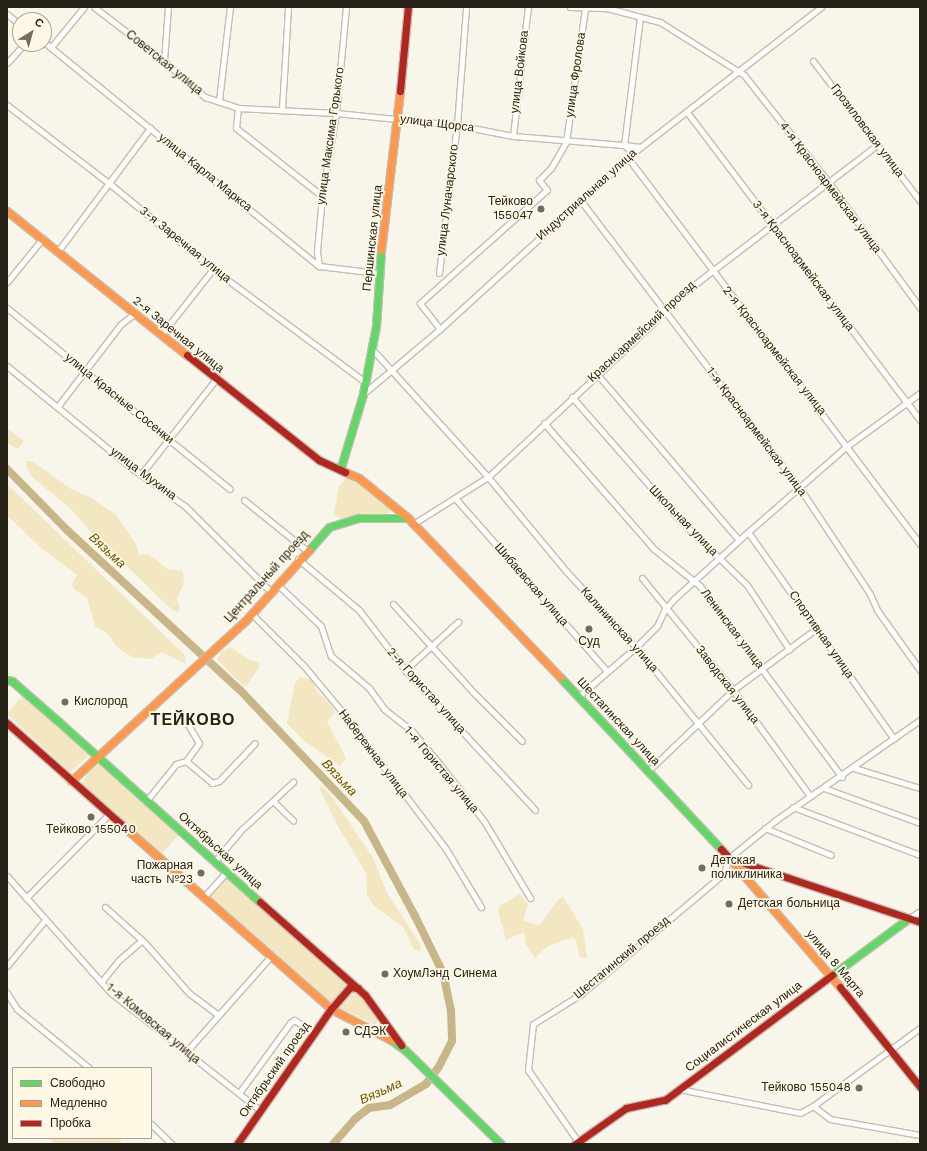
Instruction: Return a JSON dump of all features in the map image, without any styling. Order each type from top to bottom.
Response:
[{"type":"street","points":[[52,46],[84,7]]},
{"type":"street","name":"Советская улица","points":[[94,7],[164,61],[205,97],[220,100],[238,108]]},
{"type":"street","points":[[164,61],[168,7]]},
{"type":"street","points":[[220,100],[230,7]]},
{"type":"street","points":[[282,109],[288,7]]},
{"type":"street","name":"улица Максима Горького","points":[[319,266],[317,251],[322,196],[336,113],[346,7]]},
{"type":"street","name":"Першинская улица","points":[[341,467],[363,394],[376,326],[378,273],[398,120],[408,7]]},
{"type":"street","name":"улица Луначарского","points":[[439,273],[457,125],[466,7]]},
{"type":"street","name":"улица Войкова","points":[[513,136],[528,7]]},
{"type":"street","name":"4-я Красноармейская улица","points":[[570,7],[607,8],[660,22],[746,78],[829,183],[920,308]]},
{"type":"street","name":"Индустриальная улица","points":[[363,394],[440,329],[633,153],[821,7]]},
{"type":"street","name":"улица Фролова","points":[[566,142],[585,8]]},
{"type":"street","points":[[633,153],[624,145],[640,17]]},
{"type":"street","name":"улица Карла Маркса","points":[[52,46],[319,266]]},
{"type":"street","points":[[7,63],[17,52]]},
{"type":"street","name":"Грозиловская улица","points":[[813,61],[920,201]]},
{"type":"street","name":"3-я Заречная улица","points":[[7,104],[110,184],[213,268],[365,382]]},
{"type":"street","points":[[238,108],[236,128],[322,196]]},
{"type":"street","name":"улица Щорса","points":[[238,108],[282,109],[336,113],[457,125],[513,136],[566,142],[641,147]]},
{"type":"street","name":"3-я Красноармейская улица","points":[[687,112],[772,227],[920,420]]},
{"type":"street","points":[[58,251],[110,184],[150,128]]},
{"type":"street","points":[[440,329],[420,303],[547,190],[539,180],[551,168],[566,142]]},
{"type":"street","name":"Красноармейский проезд","points":[[413,524],[488,477],[665,311],[712,270],[772,227],[877,145]]},
{"type":"street","name":"2-я Красноармейская улица","points":[[628,158],[920,544]]},
{"type":"street","name":"1-я Красноармейская улица","points":[[581,200],[799,487],[870,594],[877,610],[920,670]]},
{"type":"street","name":"2-я Заречная улица","points":[[7,211],[43,238],[134,314],[319,460],[341,467]]},
{"type":"street","points":[[7,282],[43,238]]},
{"type":"street","points":[[319,266],[378,273]]},
{"type":"street","points":[[161,335],[213,268]]},
{"type":"street","name":"улица Красные Сосенки","points":[[7,308],[75,364],[87,371],[230,489]]},
{"type":"street","points":[[58,406],[87,371],[121,324],[134,314]]},
{"type":"street","points":[[372,349],[488,477]]},
{"type":"street","name":"улица Мухина","points":[[7,366],[58,406],[133,469],[142,473],[186,506],[271,592]]},
{"type":"street","points":[[597,374],[739,540]]},
{"type":"street","points":[[142,473],[168,438],[216,379]]},
{"type":"street","points":[[579,696],[636,647],[657,626],[665,609],[748,532],[847,446],[920,393]]},
{"type":"street","name":"Школьная улица","points":[[572,397],[634,470],[719,559],[729,565],[747,585],[789,649]]},
{"type":"street","name":"Ленинская улица","points":[[544,423],[637,531],[693,582],[700,586],[842,776]]},
{"type":"street","name":"Шестагинская улица","points":[[341,467],[375,489],[408,518],[649,770],[729,858],[920,922]]},
{"type":"street","name":"Калининская улица","points":[[488,477],[566,571],[636,647],[698,720],[748,785]]},
{"type":"street","name":"Шибаевская улица","points":[[455,498],[607,671]]},
{"type":"street","points":[[244,500],[306,550]]},
{"type":"street","points":[[387,517],[396,508]]},
{"type":"street","name":"Центральный проезд","points":[[97,755],[190,672],[251,614],[319,535],[341,522],[359,518],[408,518]]},
{"type":"street","name":"Спортивная улица","points":[[748,532],[894,739]]},
{"type":"street","name":"2-я Гористая улица","points":[[298,559],[360,610],[404,670],[535,810]]},
{"type":"street","name":"Заводская улица","points":[[642,578],[665,609],[733,690],[810,796]]},
{"type":"street","name":"1-я Гористая улица","points":[[278,584],[321,626],[331,656],[345,665],[369,688],[384,709],[412,731],[442,768],[484,821],[530,898]]},
{"type":"street","points":[[393,604],[472,692],[522,741]]},
{"type":"street","name":"Набережная улица","points":[[251,614],[304,666],[339,708],[446,849],[480,907]]},
{"type":"street","points":[[404,670],[458,622]]},
{"type":"street","points":[[649,770],[698,720],[733,690],[817,628]]},
{"type":"street","name":"Октябрьская улица","points":[[8,680],[97,755],[358,988],[386,1022],[405,1050]]},
{"type":"street","points":[[729,858],[793,807],[854,768],[920,720]]},
{"type":"street","name":"Октябрьская улица","points":[[7,723],[203,898],[331,1009],[379,1032],[405,1050],[501,1144]]},
{"type":"street","points":[[147,800],[176,764],[186,761],[199,743],[188,725]]},
{"type":"street","points":[[186,761],[212,783],[219,781],[255,743]]},
{"type":"street","points":[[71,781],[97,755]]},
{"type":"street","points":[[854,768],[920,788]]},
{"type":"street","points":[[215,861],[239,832],[293,782]]},
{"type":"street","points":[[824,788],[920,823]]},
{"type":"street","points":[[273,801],[293,820]]},
{"type":"street","points":[[793,807],[920,855]]},
{"type":"street","points":[[26,898],[109,814]]},
{"type":"street","points":[[765,828],[832,855]]},
{"type":"street","name":"улица 8 Марта","points":[[729,858],[831,975],[920,1087]]},
{"type":"street","name":"Шестагинский проезд","points":[[577,1143],[528,1070],[533,1024],[582,994],[724,873],[729,858]]},
{"type":"street","points":[[203,898],[227,871]]},
{"type":"street","name":"1-я Комовская улица","points":[[7,876],[110,992],[260,1110]]},
{"type":"street","points":[[105,906],[142,940],[189,994],[217,1014]]},
{"type":"street","name":"Социалистическая улица","points":[[577,1143],[626,1108],[664,1100],[831,975],[909,918],[920,912]]},
{"type":"street","points":[[7,966],[45,920]]},
{"type":"street","points":[[102,982],[120,960],[142,940]]},
{"type":"street","points":[[186,1052],[217,1014],[270,957]]},
{"type":"street","name":"Октябрьский проезд","points":[[237,1144],[331,1009],[350,987],[358,988]]},
{"type":"street","points":[[7,993],[17,1009],[89,1067]]},
{"type":"street","points":[[239,1094],[290,1023],[294,1020],[315,1032]]},
{"type":"street","points":[[379,1032],[386,1022]]},
{"type":"street","points":[[679,1089],[800,1113],[812,1106],[920,1028]]},
{"type":"street","points":[[812,1106],[830,1119],[920,1136]]},
{"type":"street","points":[[152,1125],[172,1144]]},
{"type":"shaded area","points":[[7,428],[24,441],[18,449],[7,443]]},
{"type":"shaded area","points":[[27,461],[32,461],[71,489],[92,498],[116,515],[136,544],[139,555],[149,554],[167,569],[183,571],[184,584],[177,598],[180,610],[176,612],[169,607],[89,530],[69,507],[33,478],[26,466]]},
{"type":"shaded area","points":[[347,477],[352,477],[389,506],[391,511],[387,514],[339,518],[334,514],[339,486]]},
{"type":"shaded area","points":[[7,484],[184,654],[186,664],[161,652],[151,659],[132,657],[118,648],[107,633],[95,626],[87,598],[74,589],[72,584],[77,575],[40,547],[7,515]]},
{"type":"shaded area","points":[[230,647],[249,660],[259,662],[259,668],[247,685],[244,686],[217,660],[222,651]]},
{"type":"shaded area","points":[[300,677],[311,680],[318,692],[334,708],[334,713],[327,722],[346,758],[340,766],[302,739],[287,723],[295,683]]},
{"type":"shaded area","points":[[23,695],[89,755],[70,772],[7,714]]},
{"type":"shaded area","points":[[100,763],[179,834],[162,854],[82,784],[87,774]]},
{"type":"shaded area","points":[[322,786],[330,794],[373,858],[387,893],[421,945],[419,951],[414,949],[403,927],[374,906],[367,895],[366,873],[336,823],[319,788]]},
{"type":"shaded area","points":[[226,877],[347,986],[332,1004],[210,896]]},
{"type":"shaded area","points":[[520,894],[528,904],[523,921],[539,925],[558,900],[563,897],[583,929],[587,959],[580,957],[576,940],[572,937],[547,947],[535,958],[526,944],[524,932],[506,940],[498,910],[501,905]]},
{"type":"shaded area","points":[[349,990],[356,991],[378,1018],[376,1025],[337,1007]]},
{"type":"shaded area","points":[[51,1139],[121,1139],[120,1144],[55,1144]]},
{"type":"waterway","name":"Вязьма","points":[[7,469],[68,531],[240,690],[364,821],[415,916],[443,973],[451,1010],[452,1041],[438,1068],[426,1084],[390,1105],[369,1108],[355,1119],[333,1144]]},
{"type":"traffic: fast","points":[[341,467],[363,394],[376,326],[381,250]]},
{"type":"traffic: fast","points":[[309,550],[329,527],[359,518],[407,518]]},
{"type":"traffic: fast","points":[[560,677],[721,849]]},
{"type":"traffic: fast","points":[[7,680],[12,681],[58,721],[260,902]]},
{"type":"traffic: fast","points":[[832,975],[909,918]]},
{"type":"traffic: fast","points":[[391,1040],[405,1050],[501,1144]]},
{"type":"traffic: slow","points":[[381,250],[400,91]]},
{"type":"traffic: slow","points":[[7,211],[187,355]]},
{"type":"traffic: slow","points":[[345,472],[359,478],[408,518],[560,677]]},
{"type":"traffic: slow","points":[[71,781],[246,620],[309,550]]},
{"type":"traffic: slow","points":[[123,826],[331,1009],[391,1040]]},
{"type":"traffic: slow","points":[[729,858],[840,987]]},
{"type":"traffic: jam","points":[[400,91],[408,7]]},
{"type":"traffic: jam","points":[[187,355],[319,460],[345,472]]},
{"type":"traffic: jam","points":[[7,723],[123,826]]},
{"type":"traffic: jam","points":[[721,849],[729,858],[920,922]]},
{"type":"traffic: jam","points":[[260,902],[365,995],[401,1045]]},
{"type":"traffic: jam","points":[[575,1144],[626,1108],[665,1100],[832,975]]},
{"type":"traffic: jam","points":[[237,1144],[331,1009],[350,987],[358,988]]},
{"type":"traffic: jam","points":[[840,987],[920,1087]]},
{"type":"place","name":"Тейково 155047","points":[[541,209]]},
{"type":"place","name":"Суд","points":[[589,629]]},
{"type":"place","name":"Кислород","points":[[65,702]]},
{"type":"place","name":"Тейково 155040","points":[[91,817]]},
{"type":"place","name":"Детская поликлиника","points":[[702,868]]},
{"type":"place","name":"Пожарная часть №23","points":[[201,873]]},
{"type":"place","name":"Детская больница","points":[[729,904]]},
{"type":"place","name":"ХоумЛэнд Синема","points":[[385,974]]},
{"type":"place","name":"СДЭК","points":[[346,1032]]},
{"type":"place","name":"Тейково 155048","points":[[859,1088]]},
{"type":"district","name":"ТЕЙКОВО","points":[[193,720]]}]
